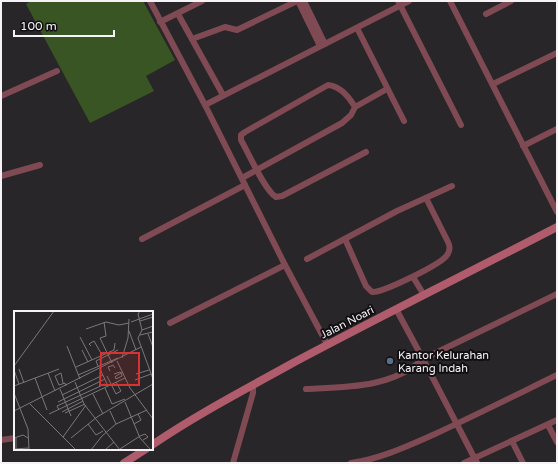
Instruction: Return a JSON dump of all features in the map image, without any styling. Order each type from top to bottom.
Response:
[{"type":"street","points":[[150,1],[162,21],[285,265],[327,344]]},
{"type":"street","points":[[162,21],[202,1]]},
{"type":"street","points":[[192,39],[224,26],[237,30],[297,1],[322,45]]},
{"type":"street","points":[[304,1],[322,45]]},
{"type":"street","points":[[205,105],[357,28],[399,3],[409,1]]},
{"type":"street","points":[[450,1],[557,212]]},
{"type":"street","points":[[486,14],[511,1]]},
{"type":"street","points":[[399,3],[461,125]]},
{"type":"street","points":[[176,15],[192,39],[223,95]]},
{"type":"street","points":[[357,28],[404,121]]},
{"type":"street","points":[[493,84],[557,53]]},
{"type":"street","points":[[1,96],[57,71]]},
{"type":"street","points":[[355,107],[341,90],[328,85],[244,132],[241,135],[241,138],[271,193],[278,197],[366,152]]},
{"type":"street","points":[[242,178],[342,123],[351,115],[355,107],[387,89]]},
{"type":"street","points":[[523,146],[557,129]]},
{"type":"street","points":[[1,176],[40,165]]},
{"type":"street","points":[[142,239],[245,185]]},
{"type":"street","points":[[307,259],[397,211],[452,186]]},
{"type":"street","points":[[345,239],[366,286],[372,292],[379,291],[413,277],[446,256],[449,250],[448,242],[426,198]]},
{"type":"street","name":"Jalan Noari","points":[[153,444],[196,417],[327,344],[557,227]]},
{"type":"street","points":[[170,323],[285,265]]},
{"type":"street","points":[[413,277],[424,295]]},
{"type":"street","points":[[306,389],[367,385],[382,381],[407,371],[416,366],[423,359],[557,294]]},
{"type":"street","points":[[396,309],[476,460]]},
{"type":"street","points":[[351,463],[362,461],[405,447],[457,424],[557,375]]},
{"type":"street","points":[[233,463],[253,393],[253,385]]},
{"type":"street","points":[[464,463],[476,460],[557,420]]},
{"type":"street","points":[[548,425],[557,442]]},
{"type":"street","points":[[1,440],[14,438]]},
{"type":"street","points":[[512,441],[523,463]]},
{"type":"street","points":[[124,463],[144,450]]},
{"type":"green space","points":[[31,1],[143,1],[175,60],[146,76],[154,91],[90,123],[26,4]]},
{"type":"place","name":"Kantor Kelurahan Karang Indah","points":[[390,361]]}]
